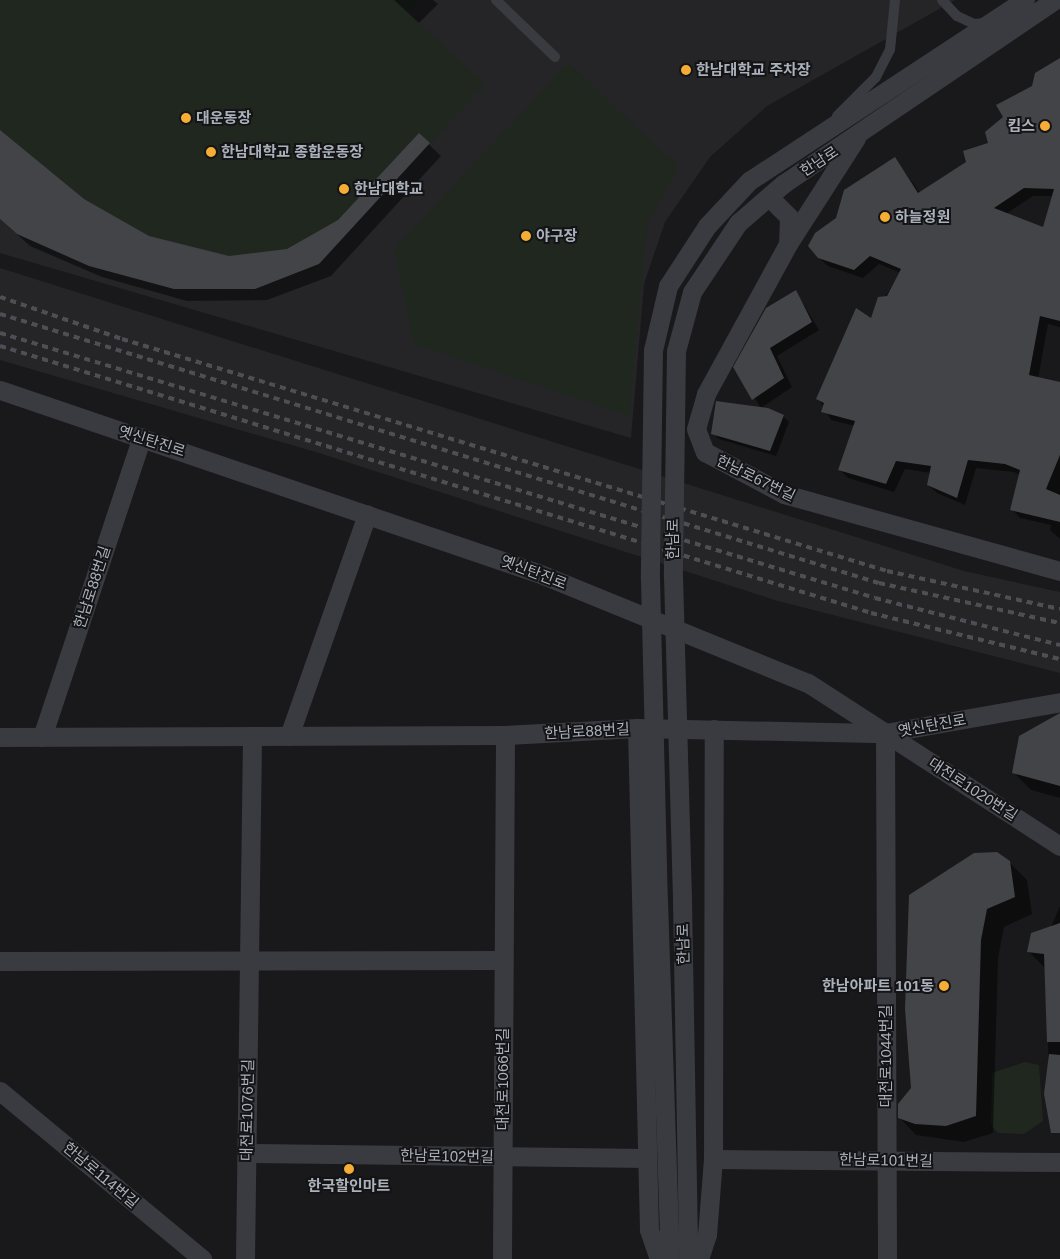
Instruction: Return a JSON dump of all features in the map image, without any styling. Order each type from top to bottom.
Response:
[{"type":"street","name":"한남로","points":[[670,1259],[650,579],[653,350],[668,286],[707,226],[749,182],[823,132],[955,48],[1025,0]]},
{"type":"street","name":"한남로","points":[[688,1259],[682,900],[673,567],[676,351],[685,312],[708,262],[738,223],[769,197],[1055,0]]},
{"type":"street","name":"한남로67번길","points":[[856,138],[788,244],[706,394],[696,429],[705,452],[784,494],[1060,571]]},
{"type":"street","points":[[769,197],[789,217],[788,244]]},
{"type":"street","name":"옛신탄진로","points":[[0,390],[367,514],[687,632],[808,683],[885,733],[1060,702]]},
{"type":"street","name":"한남로88번길","points":[[42,737],[142,437]]},
{"type":"street","points":[[289,736],[367,514]]},
{"type":"street","points":[[637,728],[649,1230],[659,1259]]},
{"type":"street","name":"한남로88번길","points":[[0,737],[505,735],[637,728],[885,733]]},
{"type":"street","points":[[699,1259],[707,1235],[713,1159],[714,729]]},
{"type":"street","name":"대전로1020번길","points":[[885,733],[1060,846]]},
{"type":"street","name":"대전로1044번길","points":[[885,733],[887,1259]]},
{"type":"street","name":"대전로1066번길","points":[[502,1259],[505,735]]},
{"type":"street","name":"대전로1076번길","points":[[245,1259],[252,736]]},
{"type":"street","points":[[0,960],[503,960]]},
{"type":"street","name":"한남로114번길","points":[[0,1091],[202,1259]]},
{"type":"street","name":"한남로102번길","points":[[247,1153],[647,1158]]},
{"type":"street","name":"한남로101번길","points":[[713,1159],[1060,1162]]},
{"type":"lane","points":[[496,0],[555,57]]},
{"type":"lane","points":[[823,132],[876,77],[890,50],[895,0]]},
{"type":"lane","points":[[942,0],[957,16],[974,24],[993,22]]},
{"type":"lane","points":[[955,48],[963,32],[957,16]]},
{"type":"shaded area","name":"한남대학교","points":[[0,0],[955,0],[767,106],[710,157],[665,222],[644,284],[631,438],[0,253]]},
{"type":"shaded area","name":"한남대학교 종합운동장","points":[[0,0],[418,0],[407,12],[485,84],[319,265],[255,289],[174,289],[89,266],[17,234],[0,219]]},
{"type":"shaded area","name":"야구장","points":[[568,63],[679,167],[647,224],[629,416],[414,344],[394,249]]},
{"type":"shaded area","points":[[0,268],[964,571],[1060,592],[1060,673],[778,601],[319,453],[0,360]]},
{"type":"shaded area","points":[[1025,1062],[1039,1065],[1043,1121],[1024,1134],[998,1133],[991,1125],[992,1073]]},
{"type":"building","points":[[1060,58],[1060,321],[1040,316],[1029,375],[1060,382],[1060,455],[1046,489],[1060,495],[1060,522],[1010,510],[1020,470],[1005,464],[968,460],[957,498],[927,485],[931,466],[896,461],[886,484],[838,470],[855,421],[821,412],[824,403],[816,399],[856,308],[871,318],[878,297],[887,296],[901,269],[870,256],[854,270],[818,258],[808,246],[815,233],[836,218],[844,190],[895,157],[918,193],[966,162],[963,151],[988,143],[985,132],[1003,117],[996,105],[1032,86],[1035,73]],"holes":[[[1024,188],[1054,189],[1043,227],[994,208]]]},
{"type":"building","points":[[0,130],[84,199],[149,236],[229,256],[287,249],[338,220],[419,133],[430,143],[319,264],[255,289],[174,289],[89,266],[17,234],[0,219]]},
{"type":"building","points":[[796,290],[812,322],[770,348],[784,378],[752,400],[733,367],[766,308]]},
{"type":"building","points":[[716,401],[768,408],[784,415],[770,451],[711,434]]},
{"type":"building","points":[[1060,713],[1060,786],[1012,773],[1019,736]]},
{"type":"building","name":"한남아파트 101동","points":[[997,852],[1010,861],[1015,897],[987,909],[981,940],[976,1116],[946,1126],[915,1124],[898,1118],[898,1104],[911,1088],[905,1009],[909,895],[974,853]]},
{"type":"building","points":[[1060,923],[1060,1042],[1047,1042],[1044,954],[1027,952],[1031,933]]},
{"type":"building","points":[[1049,1054],[1060,1055],[1060,1133],[1051,1133],[1044,1094]]},
{"type":"railway","points":[[0,297],[122,339],[887,571],[1060,609]]},
{"type":"railway","points":[[0,314],[879,583],[1060,623]]},
{"type":"railway","points":[[0,333],[875,598],[1060,645]]},
{"type":"railway","points":[[0,346],[871,613],[1060,659]]},
{"type":"place","name":"한남대학교 주차장","points":[[686,70]]},
{"type":"place","name":"대운동장","points":[[186,118]]},
{"type":"place","name":"킴스","points":[[1045,126]]},
{"type":"place","name":"한남대학교 종합운동장","points":[[211,152]]},
{"type":"place","name":"한남대학교","points":[[344,189]]},
{"type":"place","name":"하늘정원","points":[[885,217]]},
{"type":"place","name":"야구장","points":[[526,236]]},
{"type":"place","name":"한남아파트 101동","points":[[944,986]]},
{"type":"place","name":"한국할인마트","points":[[349,1169]]}]
